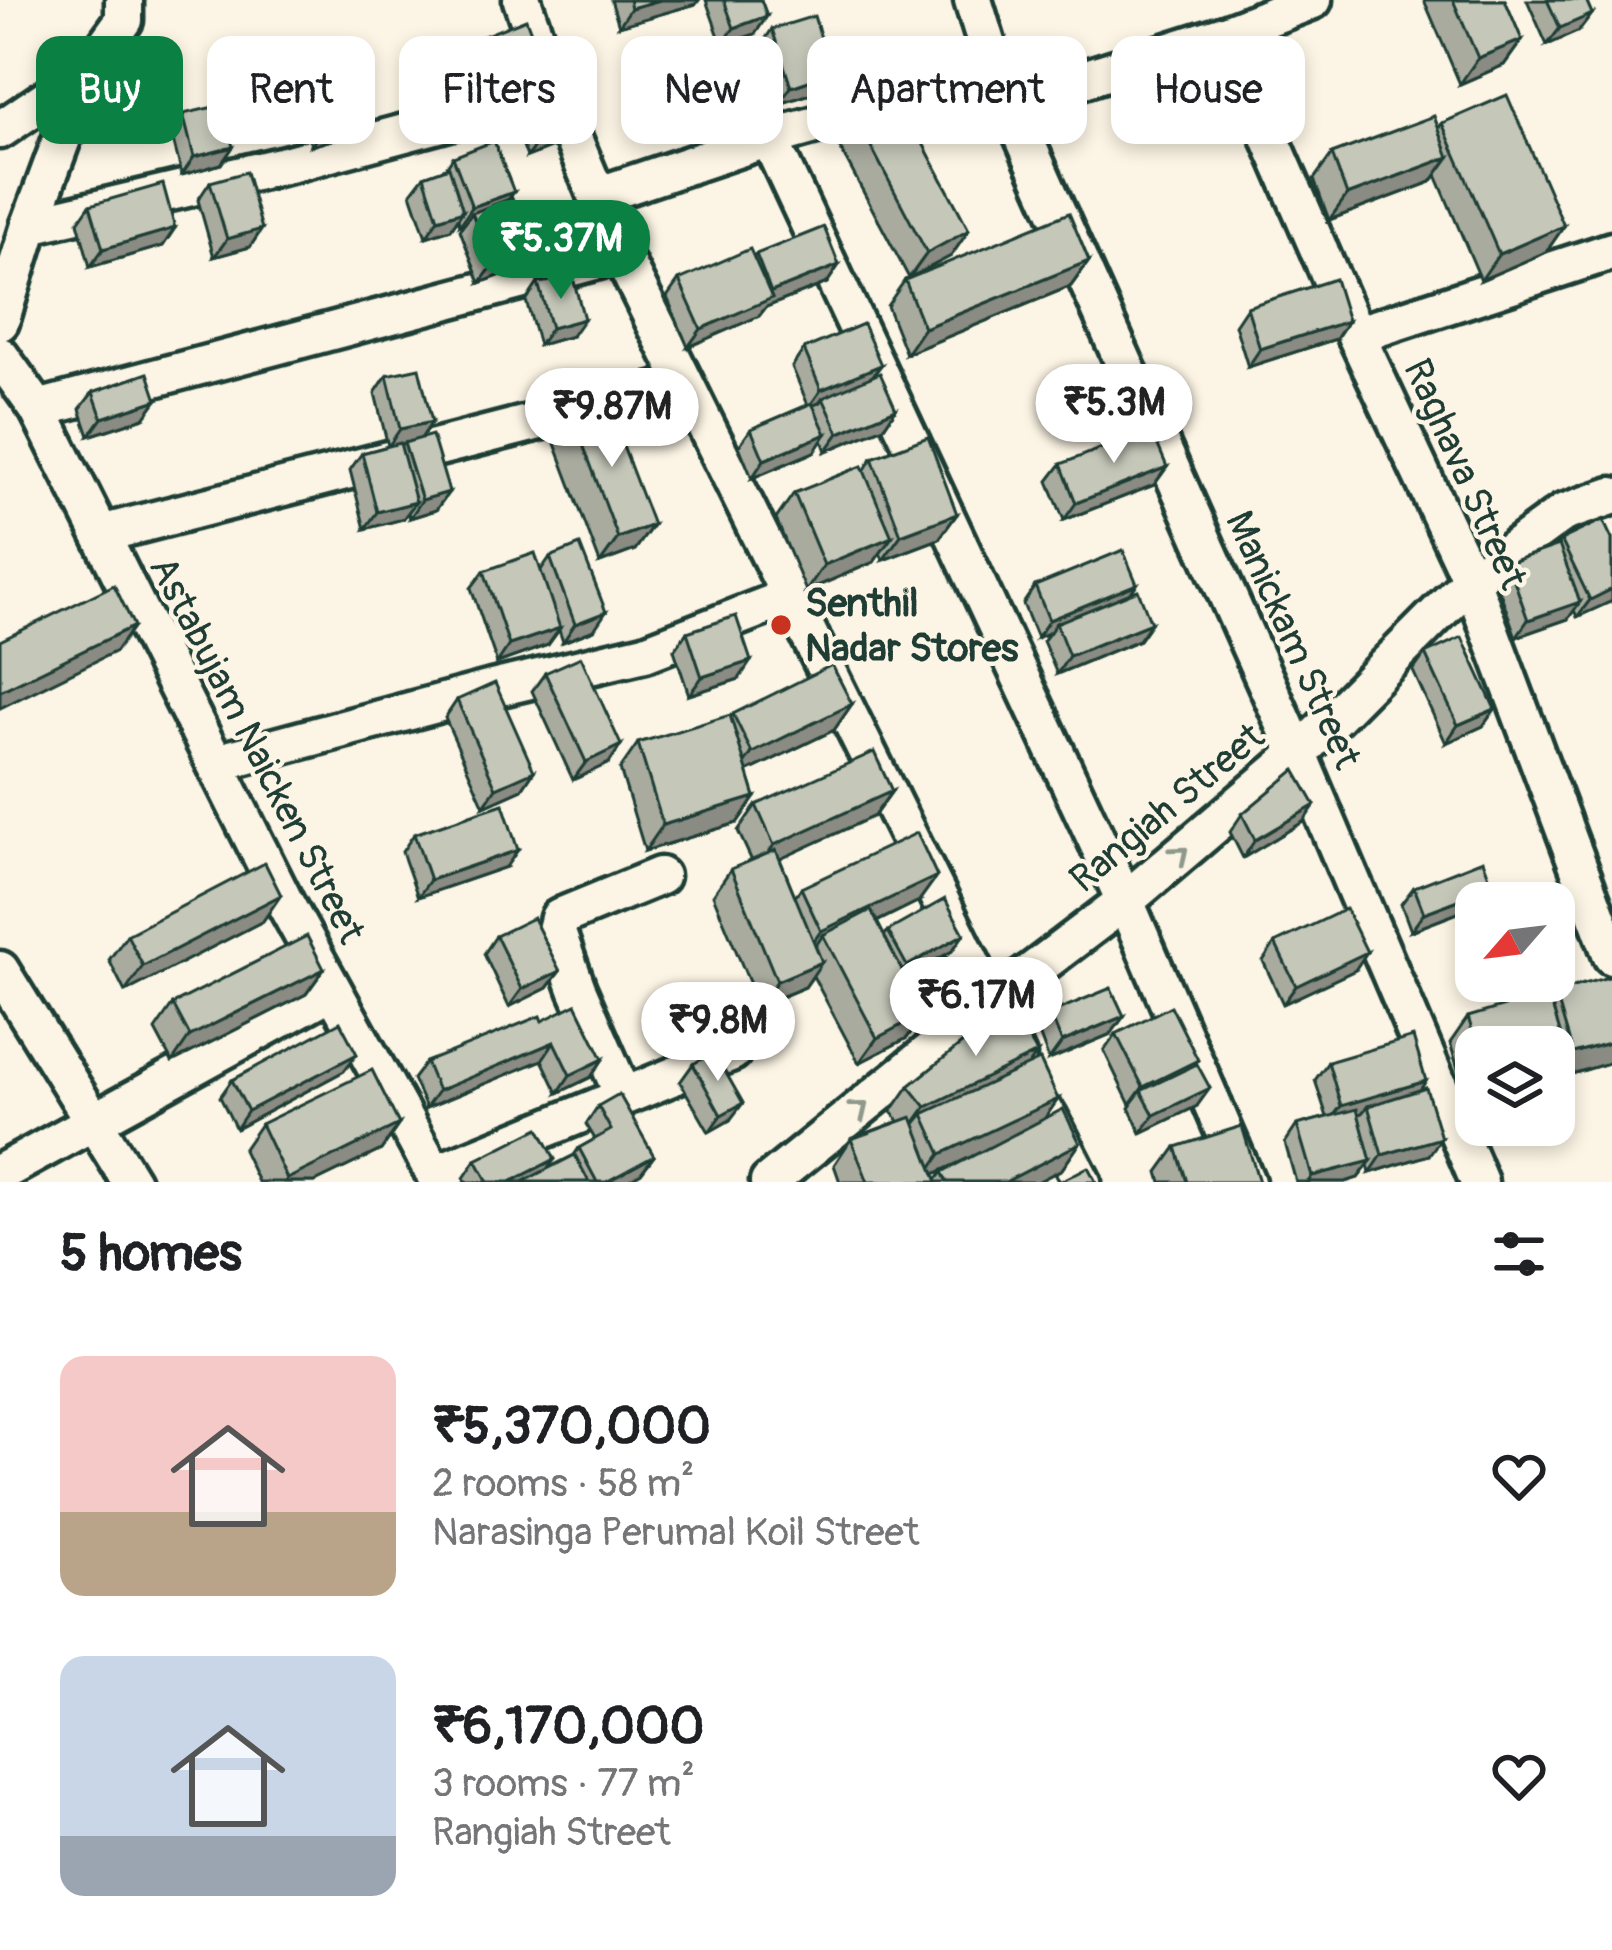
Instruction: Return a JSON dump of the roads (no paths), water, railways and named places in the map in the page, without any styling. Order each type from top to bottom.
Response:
[{"type":"street","points":[[112,36],[124,20],[124,0]]},
{"type":"street","points":[[521,0],[534,36]]},
{"type":"street","name":"Manickam Street","points":[[973,0],[984,36]]},
{"type":"street","points":[[1087,77],[1240,20],[1313,0]]},
{"type":"street","name":"Raghava Street","points":[[1240,20],[1356,335],[1471,580],[1612,956]]},
{"type":"street","points":[[0,130],[36,106]]},
{"type":"street","points":[[30,225],[399,135]]},
{"type":"street","points":[[0,322],[60,144]]},
{"type":"street","points":[[575,144],[683,384],[1072,1179]]},
{"type":"street","points":[[596,196],[751,144]]},
{"type":"street","points":[[772,144],[1125,901],[1246,1182]]},
{"type":"street","name":"Manickam Street","points":[[1027,144],[1298,754],[1479,1182]]},
{"type":"street","points":[[1356,335],[1612,250]]},
{"type":"street","points":[[38,409],[621,254]]},
{"type":"street","name":"Astabujam Naicken Street","points":[[0,356],[38,409],[332,991],[437,1178]]},
{"type":"street","points":[[100,535],[683,384]]},
{"type":"street","name":"Rangiah Street","points":[[769,1182],[1125,901],[1298,754],[1471,580],[1563,513],[1612,496]]},
{"type":"street","points":[[216,763],[645,653],[789,597]]},
{"type":"street","points":[[622,1095],[577,989],[557,923],[565,915],[660,876]]},
{"type":"street","points":[[0,970],[131,1182]]},
{"type":"street","points":[[0,1173],[332,991]]},
{"type":"street","points":[[437,1178],[622,1095],[732,1052]]},
{"type":"place","name":"Senthil Nadar Stores","points":[[781,625]]}]
